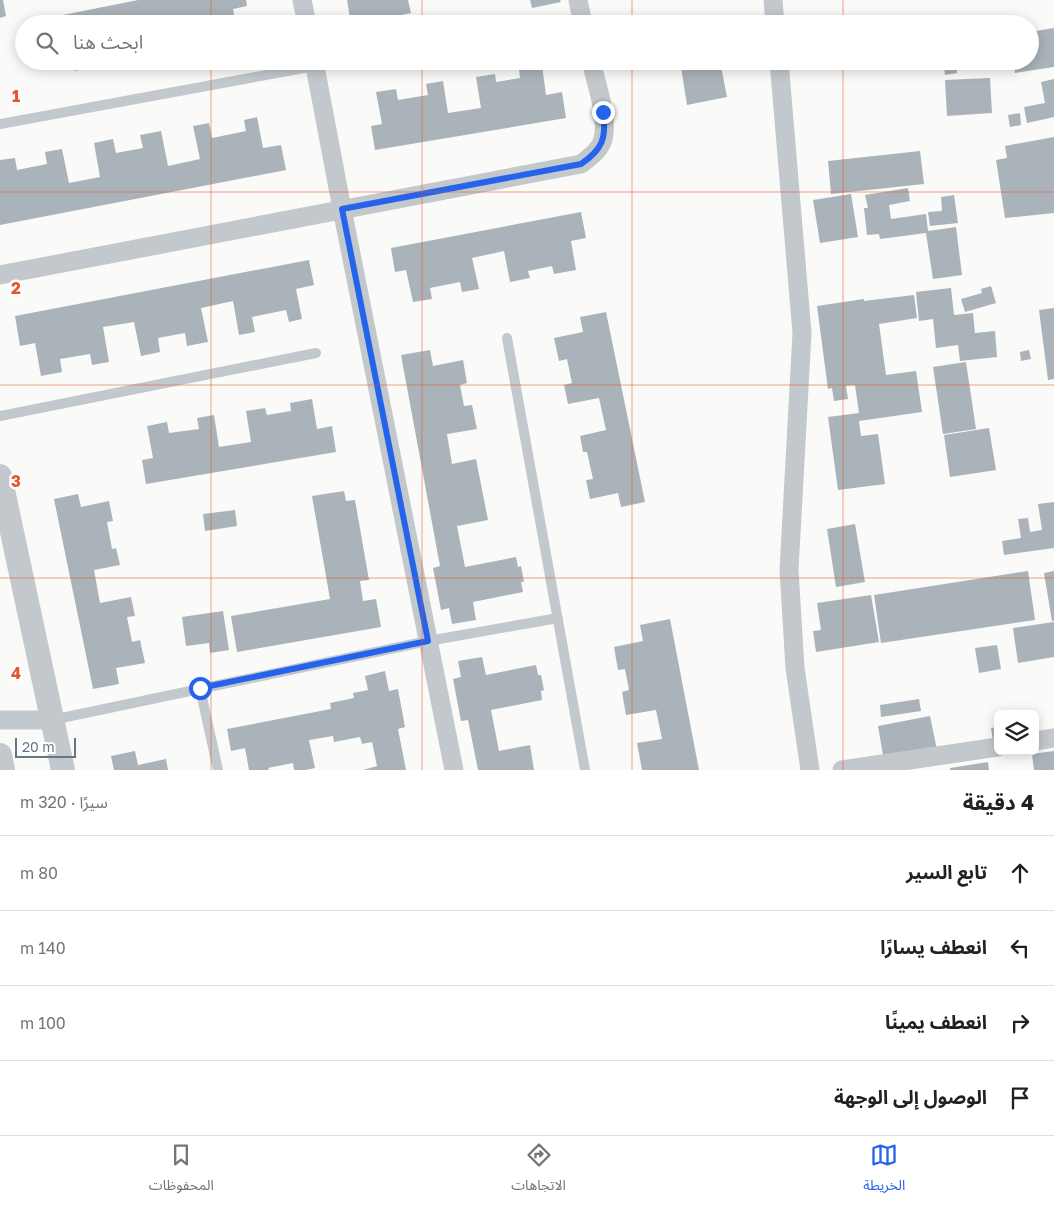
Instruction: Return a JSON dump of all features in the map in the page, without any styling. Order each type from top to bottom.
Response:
[{"type":"street","points":[[302,0],[304,15]]},
{"type":"street","points":[[578,0],[581,15]]},
{"type":"street","points":[[773,0],[774,15]]},
{"type":"street","points":[[315,70],[454,770]]},
{"type":"street","points":[[0,275],[581,164],[593,156],[602,143],[605,128],[594,70]]},
{"type":"street","points":[[780,70],[802,333],[789,570],[794,668],[810,770]]},
{"type":"street","points":[[0,476],[63,770]]},
{"type":"street","points":[[0,720],[52,720]]},
{"type":"street","points":[[1039,740],[1054,738]]},
{"type":"street","points":[[842,770],[994,748]]},
{"type":"street","points":[[0,755],[3,770]]},
{"type":"lane","points":[[0,124],[278,70]]},
{"type":"lane","points":[[507,338],[585,770]]},
{"type":"lane","points":[[0,416],[316,353]]},
{"type":"lane","points":[[52,720],[428,641],[558,618]]},
{"type":"lane","points":[[200,688],[218,770]]},
{"type":"building","points":[[0,0],[3,0],[6,16],[0,18]]},
{"type":"building","points":[[138,0],[246,0],[247,6],[233,9],[234,15],[63,15]]},
{"type":"building","points":[[347,0],[408,0],[411,13],[401,15],[350,15]]},
{"type":"building","points":[[530,0],[560,0],[561,2],[532,8]]},
{"type":"building","points":[[1054,28],[1054,67],[1039,69],[1039,30]]},
{"type":"building","points":[[519,70],[543,70],[546,95],[562,92],[566,118],[375,150],[371,126],[382,124],[376,92],[396,89],[398,100],[428,95],[426,84],[443,81],[448,113],[481,108],[476,77],[495,74],[496,82],[520,78]]},
{"type":"building","points":[[681,70],[722,70],[727,97],[687,105]]},
{"type":"building","points":[[944,70],[957,70],[957,73],[945,75]]},
{"type":"building","points":[[1014,70],[1034,70],[1015,73]]},
{"type":"building","points":[[990,78],[992,113],[947,116],[945,80]]},
{"type":"building","points":[[1054,79],[1054,117],[1027,123],[1024,107],[1045,103],[1041,82]]},
{"type":"building","points":[[1020,113],[1021,125],[1010,127],[1008,115]]},
{"type":"building","points":[[257,117],[263,148],[281,145],[286,170],[0,225],[0,160],[15,158],[17,170],[47,164],[45,152],[62,149],[69,183],[100,177],[94,143],[113,139],[116,153],[143,148],[140,135],[161,131],[168,166],[200,159],[193,126],[209,123],[212,138],[246,131],[244,120]]},
{"type":"building","points":[[1054,137],[1054,213],[1005,218],[996,160],[1007,158],[1005,146]]},
{"type":"building","points":[[920,151],[924,184],[831,194],[828,161]]},
{"type":"building","points":[[908,188],[910,201],[889,205],[891,219],[926,214],[928,231],[956,227],[962,275],[933,279],[926,233],[880,239],[879,234],[867,235],[864,208],[868,208],[865,195]]},
{"type":"building","points":[[851,194],[858,237],[820,243],[813,200]]},
{"type":"building","points":[[954,195],[958,223],[930,226],[928,212],[942,211],[941,197]]},
{"type":"building","points":[[581,212],[586,238],[571,241],[576,270],[554,274],[552,266],[528,271],[530,278],[510,282],[504,251],[472,258],[479,289],[462,292],[460,282],[430,288],[432,299],[413,302],[406,270],[395,272],[391,248]]},
{"type":"building","points":[[309,260],[314,285],[296,289],[302,319],[289,322],[286,310],[252,317],[255,332],[239,335],[233,301],[201,308],[208,342],[187,346],[185,333],[158,338],[160,352],[141,356],[134,322],[103,327],[109,362],[92,365],[90,354],[60,359],[62,372],[41,376],[35,343],[20,346],[15,316]]},
{"type":"building","points":[[991,286],[996,303],[965,312],[961,299],[982,293],[981,289]]},
{"type":"building","points":[[951,288],[954,315],[973,313],[975,333],[995,331],[997,357],[960,361],[958,345],[936,348],[933,319],[919,321],[916,292]]},
{"type":"building","points":[[914,295],[917,318],[879,324],[886,375],[916,371],[922,412],[859,421],[861,436],[878,434],[885,484],[838,490],[828,417],[859,413],[855,385],[846,386],[848,399],[834,401],[832,388],[828,389],[817,306],[864,299],[864,301]]},
{"type":"building","points":[[1054,308],[1054,379],[1048,380],[1039,310]]},
{"type":"building","points":[[606,312],[645,502],[621,507],[618,493],[590,499],[586,480],[593,479],[587,452],[583,452],[580,436],[606,430],[599,398],[568,404],[564,385],[572,383],[567,359],[559,361],[554,338],[583,332],[580,317]]},
{"type":"building","points":[[430,350],[433,366],[463,360],[467,383],[460,385],[464,406],[472,405],[477,429],[447,434],[452,464],[476,459],[488,520],[457,526],[465,567],[516,557],[518,567],[521,566],[524,582],[521,582],[523,592],[473,602],[476,620],[452,624],[449,608],[441,610],[433,568],[440,566],[401,355]]},
{"type":"building","points":[[1029,350],[1031,359],[1021,361],[1020,352]]},
{"type":"building","points":[[966,362],[976,429],[943,434],[933,367]]},
{"type":"building","points":[[312,399],[317,429],[332,426],[336,452],[146,484],[142,460],[153,458],[147,426],[167,422],[169,433],[199,429],[197,418],[214,415],[219,447],[251,442],[246,411],[265,408],[267,415],[291,411],[290,403]]},
{"type":"building","points":[[989,428],[996,470],[950,477],[944,435]]},
{"type":"building","points":[[344,491],[346,501],[355,500],[369,580],[360,581],[363,601],[376,599],[381,627],[237,652],[231,616],[330,599],[312,496]]},
{"type":"building","points":[[78,494],[81,507],[109,501],[113,521],[107,522],[112,549],[116,548],[120,565],[94,570],[100,603],[131,597],[135,616],[127,617],[132,642],[140,640],[145,663],[116,668],[119,684],[93,689],[54,499]]},
{"type":"building","points":[[1054,502],[1054,548],[1004,555],[1002,541],[1021,538],[1018,519],[1028,518],[1030,532],[1042,530],[1038,504]]},
{"type":"building","points":[[235,510],[237,526],[205,531],[203,514]]},
{"type":"building","points":[[855,524],[865,582],[836,587],[827,529]]},
{"type":"building","points":[[1028,571],[1035,620],[881,643],[874,595]]},
{"type":"building","points":[[1054,571],[1054,621],[1052,621],[1044,573]]},
{"type":"building","points":[[871,595],[879,642],[816,652],[813,631],[821,630],[817,603]]},
{"type":"building","points":[[223,611],[229,650],[210,653],[209,643],[186,646],[182,617]]},
{"type":"building","points":[[670,619],[699,770],[642,770],[637,743],[662,739],[656,710],[626,715],[622,692],[629,690],[625,669],[618,670],[614,647],[643,641],[640,625]]},
{"type":"building","points":[[1054,622],[1054,657],[1018,663],[1013,628]]},
{"type":"building","points":[[997,645],[1001,669],[979,673],[975,648]]},
{"type":"building","points":[[482,657],[486,675],[536,665],[538,675],[541,675],[544,690],[541,691],[542,700],[491,710],[499,751],[530,745],[534,770],[478,770],[468,720],[461,721],[453,679],[461,677],[458,661]]},
{"type":"building","points":[[385,671],[389,691],[398,689],[405,727],[398,729],[406,770],[363,770],[377,766],[372,742],[362,744],[360,737],[334,742],[333,736],[309,740],[315,768],[306,770],[294,770],[293,763],[268,768],[269,770],[249,770],[245,748],[231,751],[227,729],[331,709],[330,703],[354,698],[353,693],[368,690],[365,676]]},
{"type":"building","points":[[919,699],[921,711],[881,717],[880,705]]},
{"type":"building","points":[[930,716],[937,750],[884,761],[878,726]]},
{"type":"building","points":[[991,728],[994,728],[994,748]]},
{"type":"building","points":[[135,751],[138,765],[166,759],[168,770],[114,770],[111,756]]},
{"type":"building","points":[[1054,751],[1054,770],[1034,770],[1032,755],[1039,755],[1039,753]]},
{"type":"building","points":[[988,762],[989,770],[950,770],[950,768]]},
{"type":"route","points":[[200,688],[428,641],[342,209],[581,164],[593,156],[602,143],[605,128],[603,112]]}]
